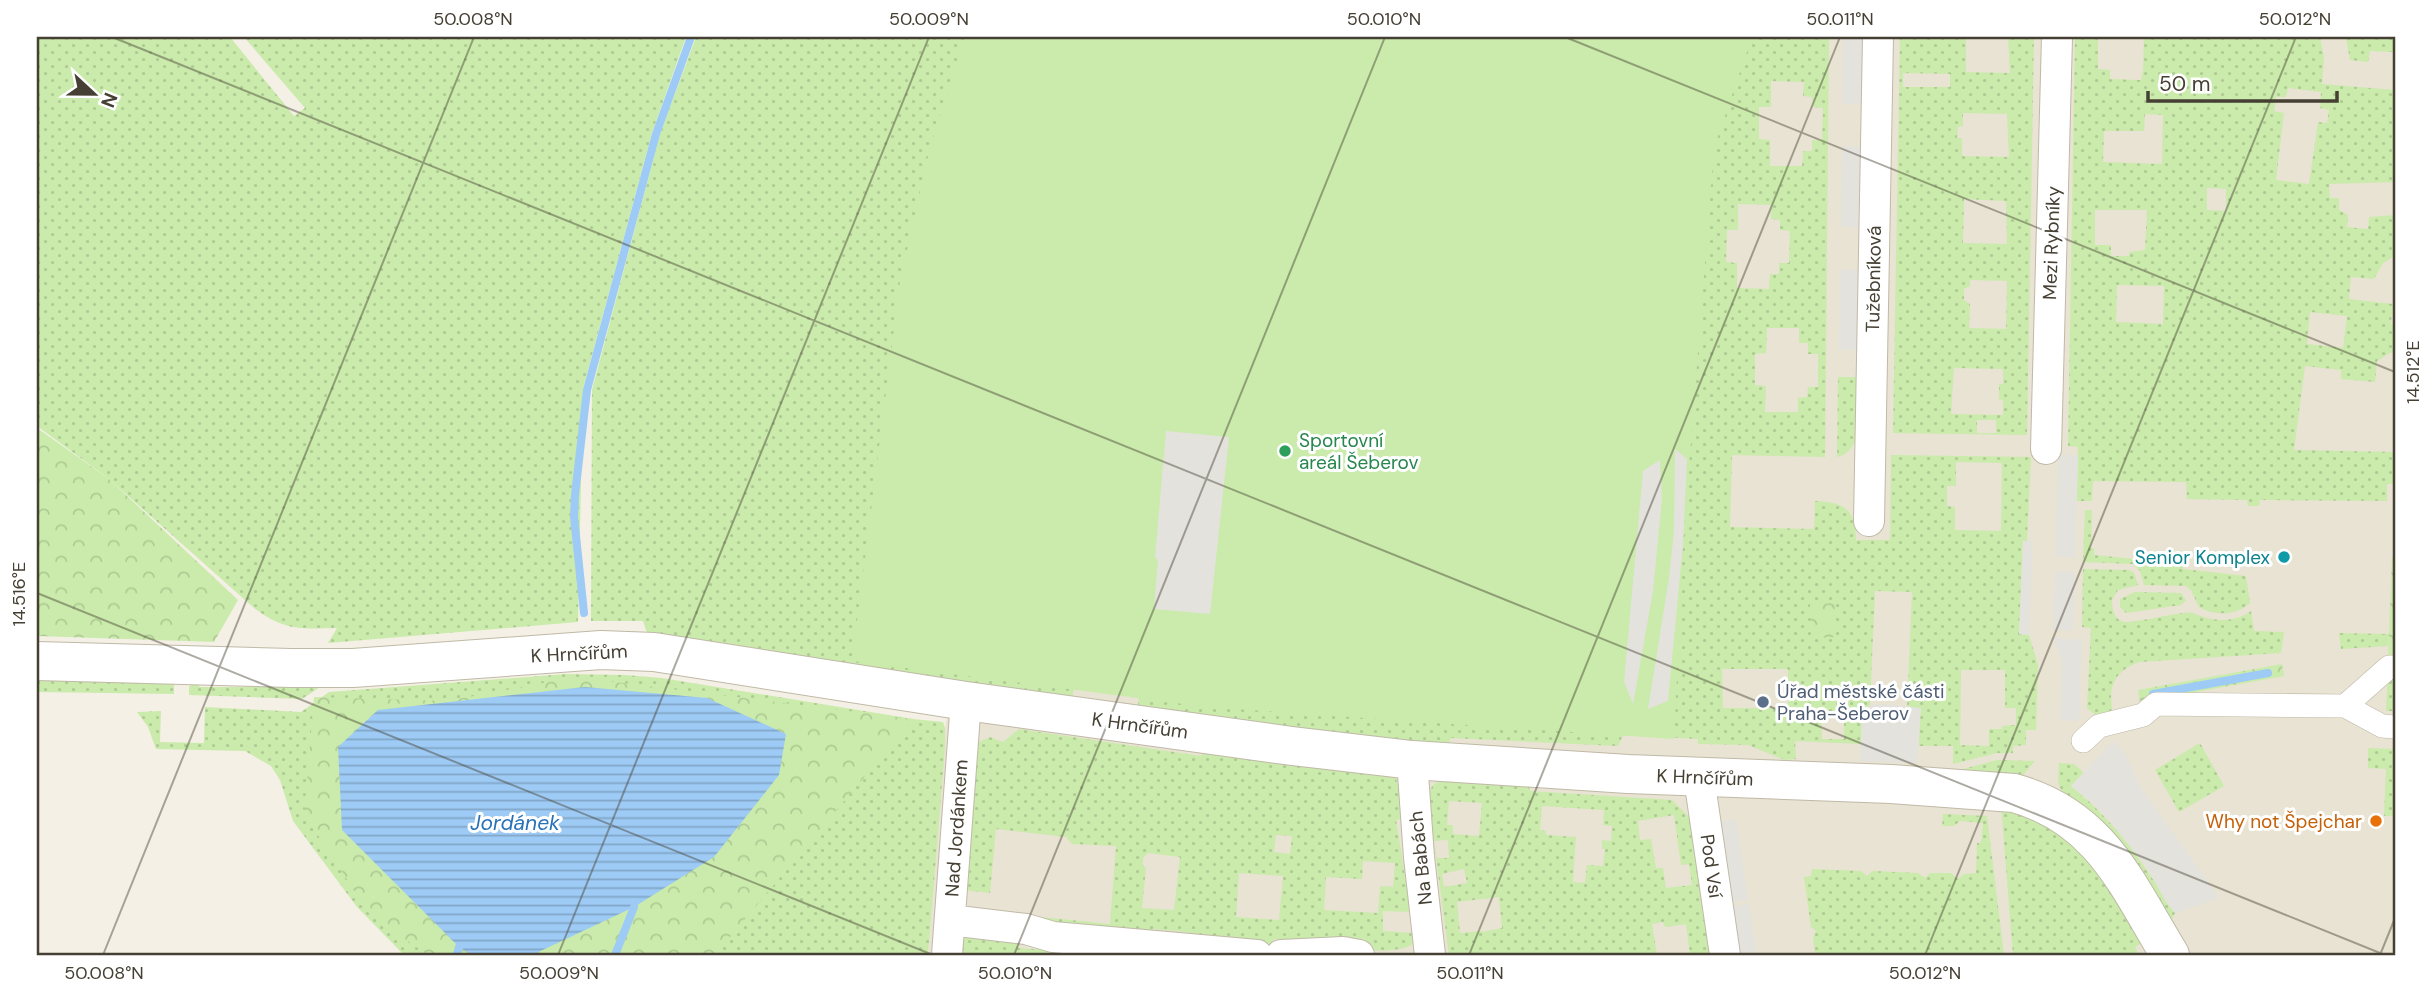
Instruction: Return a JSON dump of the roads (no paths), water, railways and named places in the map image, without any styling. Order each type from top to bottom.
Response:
[{"type":"street","name":"Tužebníková","points":[[1869,521],[1878,37]]},
{"type":"street","name":"Mezi Rybníky","points":[[2046,449],[2057,37]]},
{"type":"street","name":"K Hrnčířům","points":[[37,661],[353,668],[629,650],[966,701],[1412,760],[1699,778],[2005,791],[2033,798],[2067,815],[2097,842],[2132,889],[2170,955]]},
{"type":"street","points":[[2345,706],[2389,667],[2395,667]]},
{"type":"street","name":"Nad Jordánkem","points":[[947,955],[966,701]]},
{"type":"street","points":[[2083,741],[2099,726],[2143,715],[2156,704],[2345,706],[2382,726],[2395,727]]},
{"type":"street","name":"Na Babách","points":[[1412,760],[1430,955]]},
{"type":"street","name":"Pod Vsí","points":[[1699,778],[1725,955]]},
{"type":"street","points":[[950,920],[1026,929],[1054,937],[1257,955]]},
{"type":"street","points":[[1281,955],[1343,952],[1359,955]]},
{"type":"water","name":"Jordánek","points":[[585,687],[707,698],[786,734],[779,775],[714,857],[634,907],[532,955],[472,955],[459,947],[342,830],[338,747],[378,710]]},
{"type":"waterway","points":[[584,613],[574,517],[587,390],[656,134],[691,37]]},
{"type":"waterway","points":[[2153,694],[2268,673]]},
{"type":"waterway","points":[[615,955],[634,907]]},
{"type":"waterway","points":[[457,955],[459,947]]},
{"type":"place","name":"Sportovní areál Šeberov","points":[[1285,451]]},
{"type":"place","name":"Senior Komplex","points":[[2284,557]]},
{"type":"place","name":"Úřad městské části Praha-Šeberov","points":[[1763,702]]},
{"type":"place","name":"Why not Špejchar","points":[[2376,821]]}]
